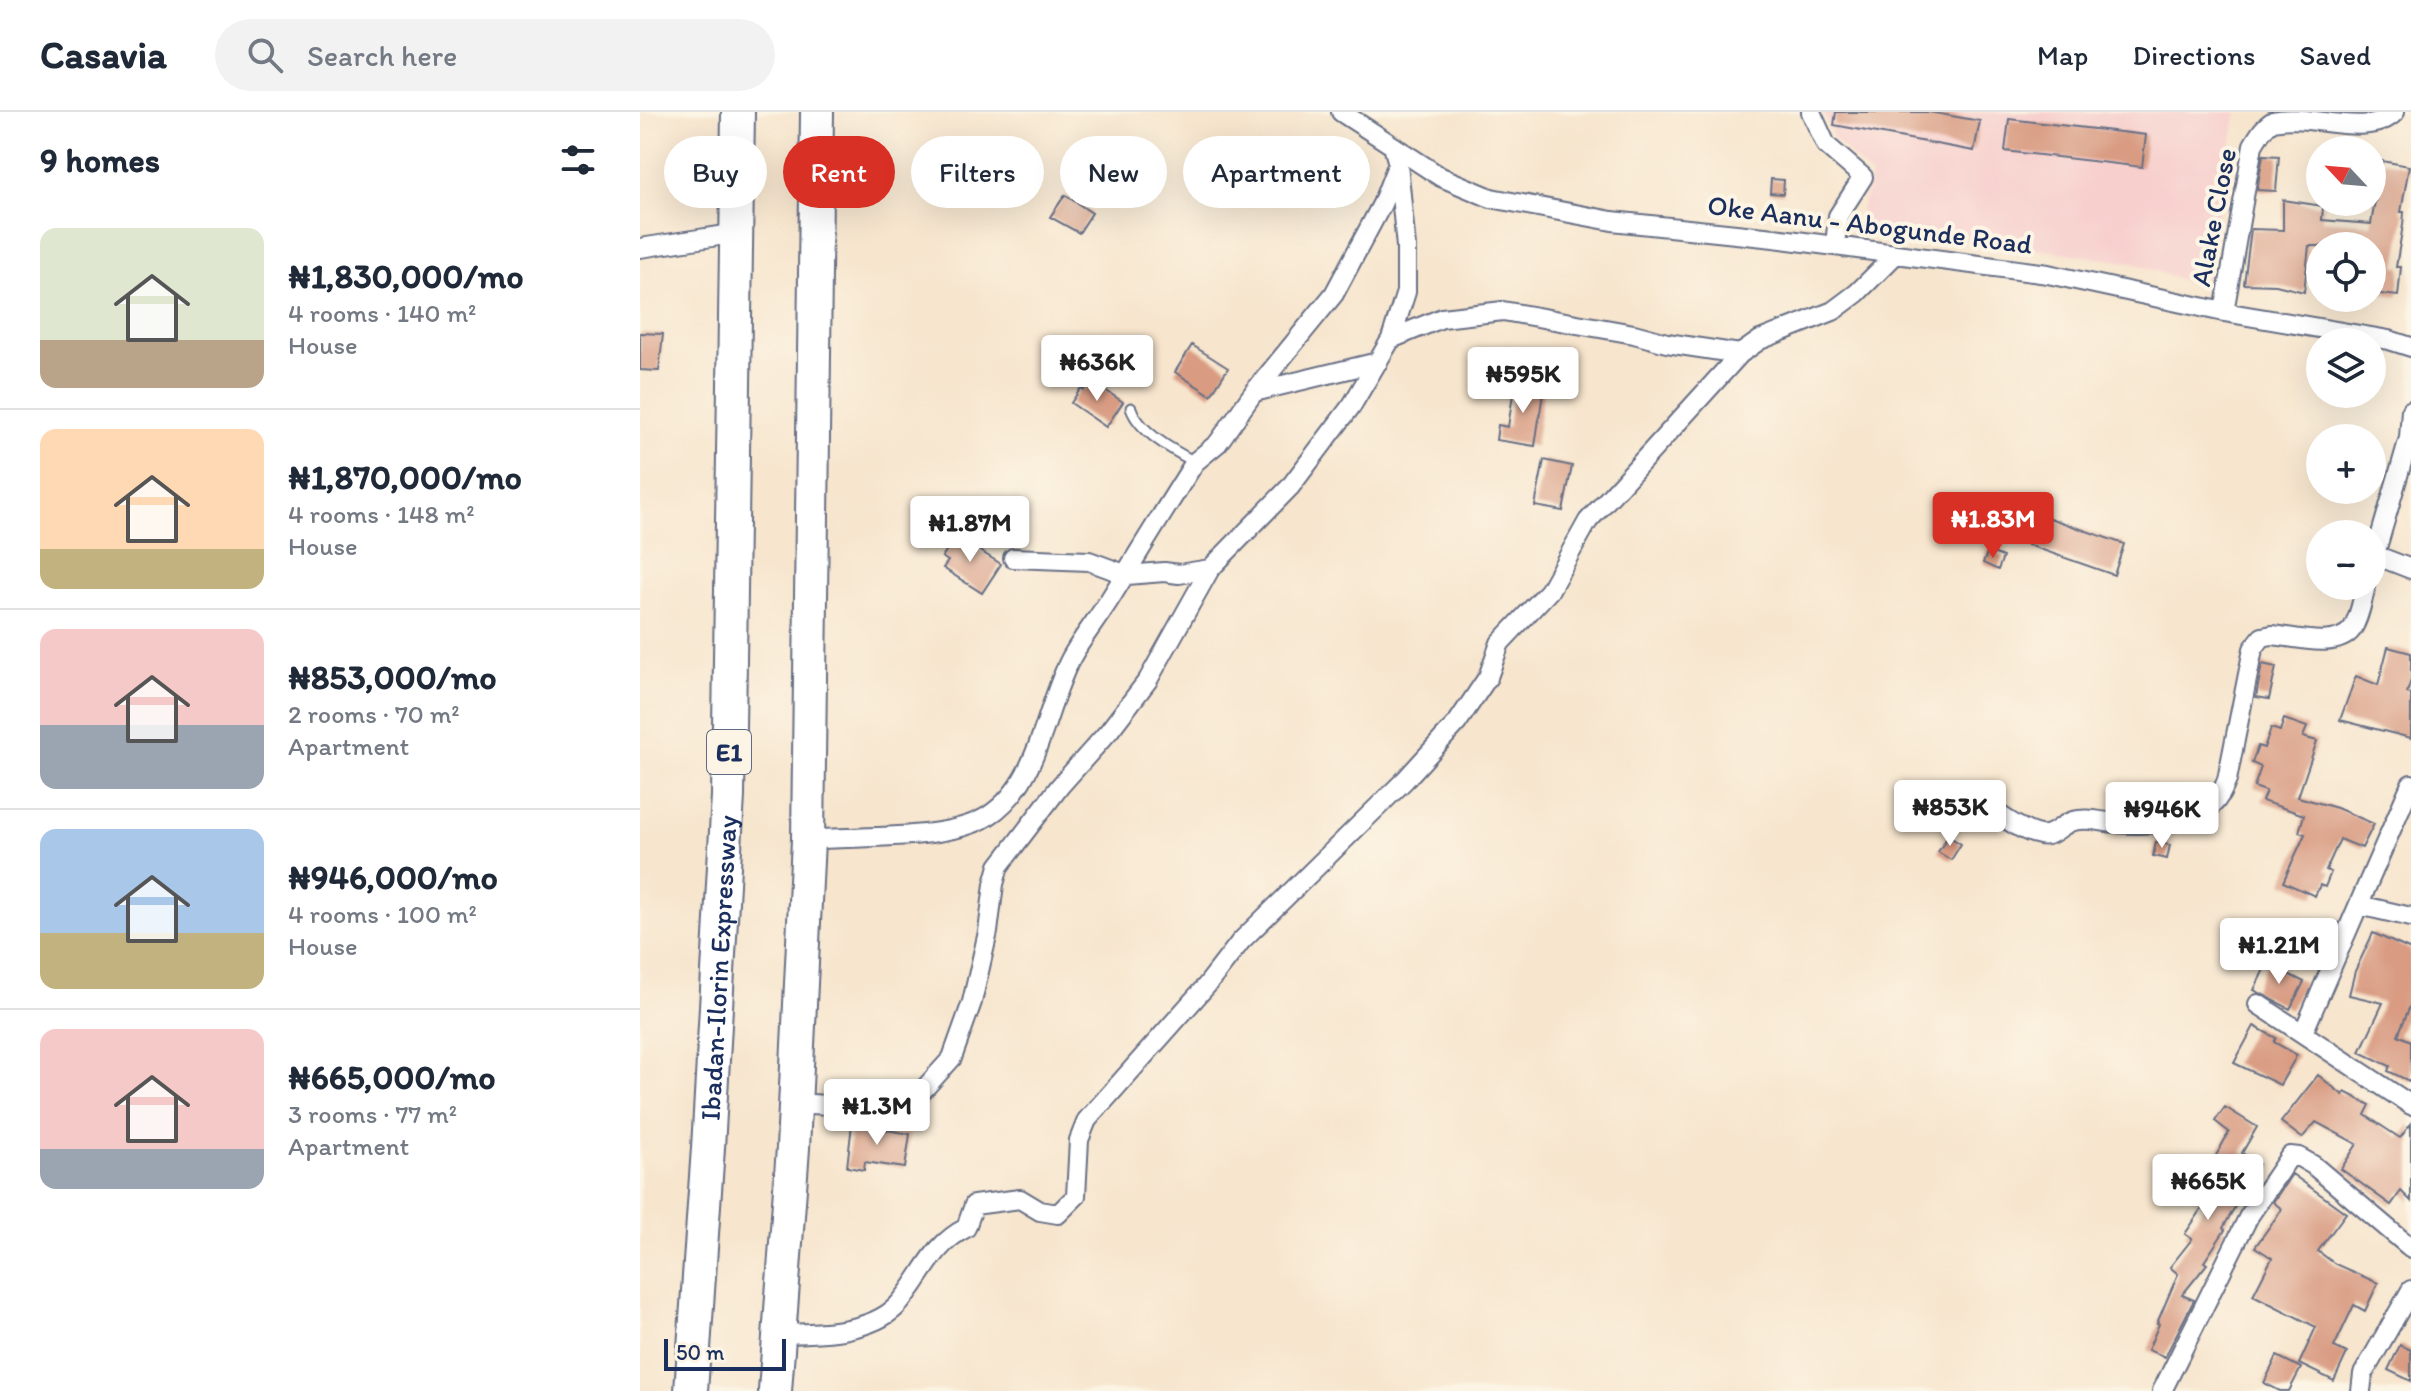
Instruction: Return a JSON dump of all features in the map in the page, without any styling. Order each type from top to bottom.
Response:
[{"type":"highway","name":"Ibadan-Ilorin Expressway","points":[[691,1391],[728,796],[738,112]]},
{"type":"highway","points":[[775,1391],[795,1103],[808,840],[817,112]]},
{"type":"street","name":"Oke Aanu - Abogunde Road","points":[[1341,112],[1395,155],[1491,198],[1612,221],[2048,274],[2224,312],[2389,340],[2411,347]]},
{"type":"street","points":[[1811,112],[1826,145],[1863,177],[1838,216],[1835,246]]},
{"type":"street","name":"Alake Close","points":[[2224,312],[2253,145],[2262,131],[2273,121],[2291,118],[2374,124],[2388,120],[2395,112]]},
{"type":"street","points":[[808,840],[845,836],[896,837],[951,828],[985,818],[1012,798],[1037,748],[1055,690],[1073,655],[1195,462],[1218,443],[1254,392],[1334,294],[1382,204],[1395,155]]},
{"type":"street","points":[[795,1103],[892,1109],[915,1099],[952,1058],[972,1002],[999,866],[1060,786],[1109,731],[1148,680],[1210,569],[1290,487],[1352,405],[1391,339],[1406,292],[1406,247],[1395,155]]},
{"type":"street","points":[[640,248],[738,233]]},
{"type":"street","points":[[779,1334],[854,1329],[896,1307],[950,1237],[966,1228],[974,1205],[1020,1199],[1040,1211],[1058,1214],[1076,1196],[1079,1140],[1087,1120],[1207,985],[1241,941],[1405,780],[1457,723],[1488,677],[1500,643],[1549,591],[1588,521],[1740,354],[1760,340],[1833,311],[1857,293],[1896,254]]},
{"type":"street","points":[[1391,339],[1442,318],[1503,311],[1740,354]]},
{"type":"street","points":[[1254,392],[1378,362]]},
{"type":"street","points":[[2385,520],[2409,438],[2411,410]]},
{"type":"street","points":[[1013,558],[1089,561],[1124,574],[1179,574],[1210,569]]},
{"type":"street","points":[[2386,563],[2411,569]]},
{"type":"street","points":[[1975,798],[2042,836],[2071,821],[2097,819],[2112,823],[2153,824],[2191,817],[2208,809],[2227,780],[2253,649],[2262,637],[2272,635],[2334,641],[2350,632],[2362,600]]},
{"type":"street","points":[[2303,1033],[2411,784]]},
{"type":"street","points":[[2359,905],[2411,917]]},
{"type":"street","points":[[2258,1004],[2411,1105]]},
{"type":"street","points":[[2162,1391],[2249,1216],[2290,1156],[2313,1165],[2411,1248]]},
{"type":"street","points":[[2361,1391],[2363,1374],[2411,1290]]},
{"type":"lane","points":[[1131,408],[1134,416],[1152,434],[1195,462]]},
{"type":"shaded area","points":[[1823,112],[2237,112],[2205,289],[2134,263],[1857,223],[1871,176],[1834,139]]},
{"type":"building","points":[[1836,112],[1929,112],[1980,121],[1974,151],[1834,125]]},
{"type":"building","points":[[2009,119],[2146,135],[2142,167],[2005,151]]},
{"type":"building","points":[[2263,155],[2279,156],[2276,191],[2257,190]]},
{"type":"building","points":[[2386,162],[2409,166],[2396,267],[2401,267],[2398,296],[2386,295],[2386,232],[2306,232],[2304,292],[2276,285],[2244,284],[2251,229],[2283,230],[2283,200],[2306,203],[2306,216],[2371,224],[2372,216],[2386,216]]},
{"type":"building","points":[[1771,179],[1784,180],[1783,194],[1770,193]]},
{"type":"building","points":[[1060,202],[1060,208],[1084,208],[1092,213],[1079,233],[1050,217]]},
{"type":"building","points":[[640,333],[663,334],[659,371],[640,370]]},
{"type":"building","points":[[1192,345],[1228,368],[1211,395],[1175,372]]},
{"type":"building","points":[[1090,380],[1123,402],[1106,427],[1071,403]]},
{"type":"building","points":[[1515,381],[1544,386],[1535,446],[1496,440],[1498,425],[1508,427]]},
{"type":"building","points":[[1544,460],[1572,466],[1563,511],[1535,506]]},
{"type":"building","points":[[2038,514],[2124,544],[2114,575],[2028,545]]},
{"type":"building","points":[[956,536],[1001,564],[982,593],[943,568],[948,561],[942,557]]},
{"type":"building","points":[[1988,551],[2003,557],[1998,570],[1983,563]]},
{"type":"building","points":[[2388,647],[2411,653],[2411,680],[2407,693],[2411,694],[2411,738],[2340,720],[2356,676],[2378,685]]},
{"type":"building","points":[[2262,664],[2276,667],[2269,699],[2256,697]]},
{"type":"building","points":[[2284,719],[2307,727],[2303,737],[2317,741],[2298,797],[2337,808],[2374,824],[2362,848],[2340,839],[2326,870],[2331,872],[2325,887],[2320,885],[2315,896],[2283,882],[2305,834],[2299,832],[2304,815],[2262,801],[2266,791],[2254,787],[2261,767],[2252,763],[2258,746],[2264,748],[2271,728],[2280,731]]},
{"type":"building","points":[[1948,836],[1961,844],[1951,860],[1938,852]]},
{"type":"building","points":[[2156,842],[2170,845],[2167,859],[2153,856]]},
{"type":"building","points":[[2373,933],[2411,950],[2411,1004],[2398,1035],[2411,1041],[2411,1082],[2388,1071],[2390,1066],[2360,1052],[2383,1003],[2349,995],[2355,971]]},
{"type":"building","points":[[2267,963],[2304,982],[2290,1009],[2254,990]]},
{"type":"building","points":[[2254,1026],[2297,1055],[2280,1085],[2234,1063]]},
{"type":"building","points":[[2318,1075],[2343,1095],[2345,1092],[2370,1105],[2365,1115],[2400,1138],[2411,1124],[2411,1201],[2401,1191],[2391,1205],[2341,1169],[2357,1144],[2316,1122],[2302,1138],[2281,1122]]},
{"type":"building","points":[[2225,1107],[2257,1127],[2242,1153],[2259,1164],[2223,1228],[2225,1230],[2204,1262],[2207,1264],[2182,1295],[2194,1300],[2165,1357],[2148,1350],[2178,1274],[2170,1267],[2192,1239],[2185,1234],[2210,1197],[2197,1190],[2229,1132],[2215,1121]]},
{"type":"building","points":[[852,1124],[910,1134],[905,1168],[865,1162],[864,1170],[847,1167]]},
{"type":"building","points":[[2292,1174],[2346,1213],[2318,1251],[2335,1264],[2378,1283],[2365,1311],[2354,1305],[2334,1347],[2347,1353],[2334,1381],[2299,1364],[2316,1327],[2253,1295],[2272,1258],[2255,1247],[2282,1209],[2273,1202]]},
{"type":"building","points":[[2400,1345],[2411,1350],[2411,1381],[2388,1370]]},
{"type":"building","points":[[2277,1356],[2301,1368],[2289,1391],[2280,1391],[2264,1383]]}]
